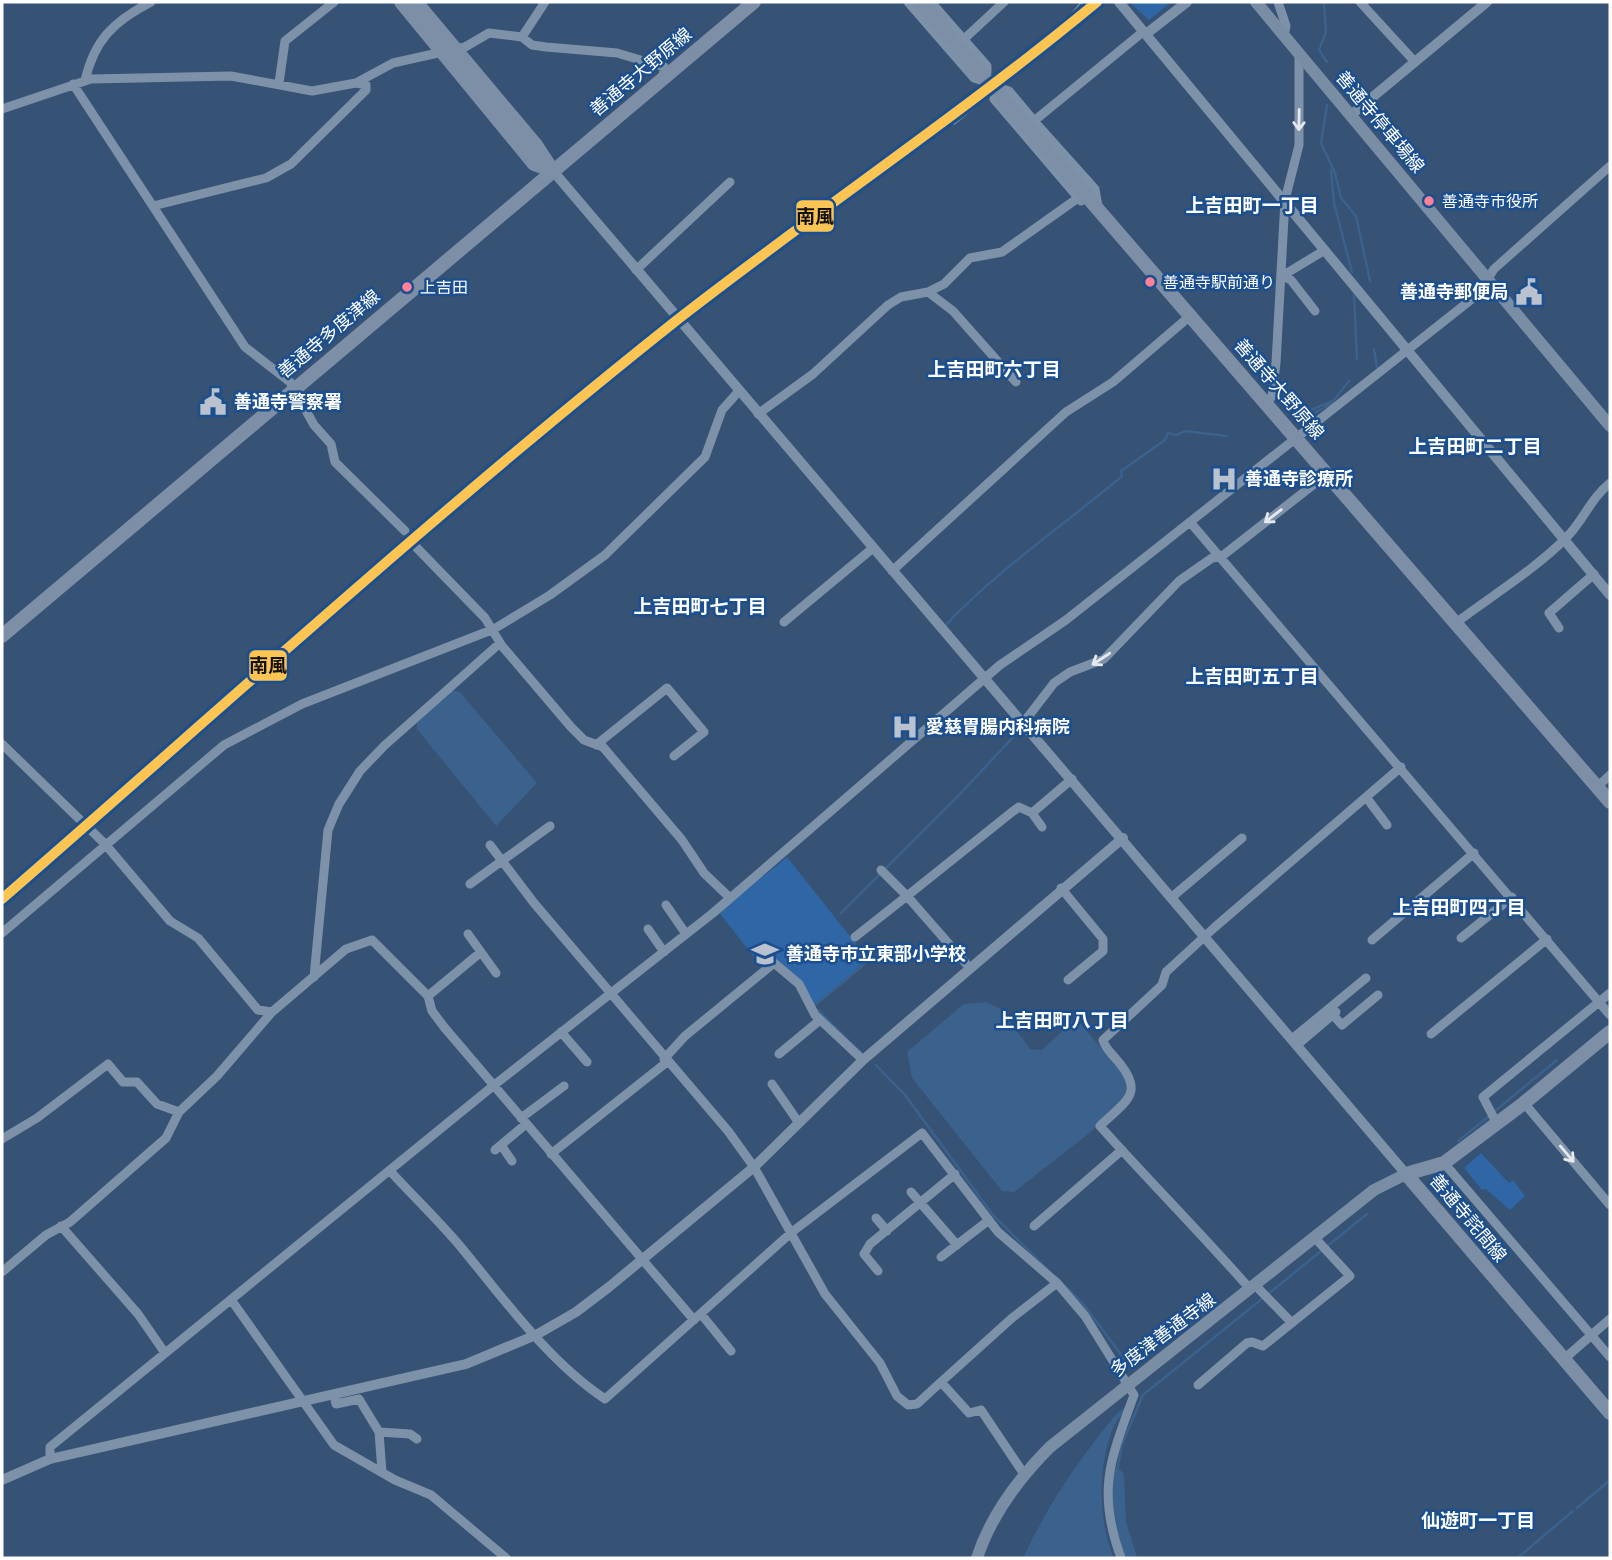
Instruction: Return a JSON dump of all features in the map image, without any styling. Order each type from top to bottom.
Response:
[{"type":"main road","points":[[401,2],[536,145],[552,171]]},
{"type":"main road","points":[[416,2],[448,49]]},
{"type":"main road","name":"善通寺大野原線","points":[[552,171],[754,2]]},
{"type":"main road","name":"善通寺停車場線","points":[[1256,2],[1610,425]]},
{"type":"main road","name":"善通寺大野原線","points":[[920,3],[1610,802]]},
{"type":"main road","name":"善通寺多度津線","points":[[2,636],[552,171]]},
{"type":"main road","name":"善通寺詫間線","points":[[1610,1032],[1524,1103],[1444,1163],[1406,1174],[1610,1413]]},
{"type":"main road","name":"多度津善通寺線","points":[[977,1558],[994,1520],[1024,1474],[1050,1447],[1128,1384],[1321,1245],[1374,1190],[1406,1174]]},
{"type":"street","points":[[85,81],[89,60],[99,40],[128,14],[151,2]]},
{"type":"street","points":[[279,83],[285,41],[334,2]]},
{"type":"street","points":[[523,37],[545,2]]},
{"type":"street","points":[[963,40],[1004,2]]},
{"type":"street","points":[[1119,2],[1610,595]]},
{"type":"street","points":[[1034,121],[1145,32],[1187,2]]},
{"type":"street","points":[[1360,2],[1415,62]]},
{"type":"street","points":[[1352,115],[1487,2]]},
{"type":"street","points":[[920,3],[963,40],[987,66],[987,72],[979,80],[974,78],[920,3]]},
{"type":"street","points":[[1268,15],[1277,13],[1279,4]]},
{"type":"street","points":[[1279,4],[1286,26],[1284,35]]},
{"type":"street","points":[[2,109],[85,81],[231,76],[312,91],[356,83],[393,63],[465,47],[489,33],[523,37],[532,44],[546,47],[617,52],[652,61],[664,67],[663,80]]},
{"type":"street","points":[[1267,403],[1273,390],[1285,200],[1299,145],[1299,52]]},
{"type":"street","points":[[153,206],[254,182],[291,164],[366,90],[366,85],[356,83]]},
{"type":"street","points":[[74,84],[245,347],[295,389],[314,425],[331,444],[335,462],[405,531]]},
{"type":"street","points":[[1003,89],[1009,92],[1095,189],[1099,208],[1078,198],[994,99],[1003,89]]},
{"type":"street","points":[[50,1459],[50,1447],[493,1086],[730,898],[986,677],[1066,620],[1477,295],[1486,278],[1610,166]]},
{"type":"street","points":[[552,171],[892,571],[986,677],[1406,1174]]},
{"type":"street","points":[[636,270],[730,182]]},
{"type":"street","points":[[758,414],[813,374],[888,305],[914,293],[928,292],[944,284],[970,258],[1002,252],[1078,198]]},
{"type":"street","points":[[1282,276],[1325,250]]},
{"type":"street","points":[[1282,276],[1291,280],[1315,311]]},
{"type":"street","points":[[928,292],[953,311],[1016,382]]},
{"type":"street","points":[[892,571],[1066,412],[1112,382],[1191,316]]},
{"type":"street","points":[[2,933],[203,761],[252,728],[302,704],[494,629],[605,555],[705,457],[722,410],[739,391]]},
{"type":"street","points":[[1024,722],[1054,683],[1070,672],[1104,659],[1179,581],[1212,558],[1221,558],[1327,474]]},
{"type":"street","points":[[1457,622],[1565,539],[1584,519],[1594,496],[1610,483]]},
{"type":"street","points":[[1190,522],[1610,1014]]},
{"type":"street","points":[[415,546],[494,629],[500,643],[571,727],[584,740],[603,747],[682,840],[704,873],[730,898]]},
{"type":"street","points":[[784,622],[873,548]]},
{"type":"street","points":[[1559,628],[1549,613],[1594,574]]},
{"type":"street","points":[[314,977],[328,831],[339,804],[360,771],[376,754],[500,643]]},
{"type":"street","points":[[596,745],[667,688],[704,732],[674,756]]},
{"type":"street","points":[[2,744],[106,844],[170,921],[198,938],[258,1010],[272,1012]]},
{"type":"street","points":[[1292,1323],[1195,1224],[1163,1196],[1100,1126],[1129,1097],[1133,1087],[1128,1073],[1103,1040],[1162,985],[1166,972],[1205,936],[1401,767]]},
{"type":"street","points":[[1597,787],[1610,775]]},
{"type":"street","points":[[1031,813],[1072,779]]},
{"type":"street","points":[[1366,797],[1387,825]]},
{"type":"street","points":[[855,937],[1019,807],[1031,813],[1042,827]]},
{"type":"street","points":[[470,884],[550,827]]},
{"type":"street","points":[[2,1480],[50,1459],[466,1364],[536,1335],[576,1312],[754,1167],[863,1060],[968,967],[1123,838]]},
{"type":"street","points":[[1172,897],[1242,838]]},
{"type":"street","points":[[490,845],[710,1110],[754,1167],[824,1294],[880,1363],[897,1396],[908,1405],[917,1404],[1012,1318],[1057,1283]]},
{"type":"street","points":[[1372,940],[1474,853]]},
{"type":"street","points":[[883,871],[968,967]]},
{"type":"street","points":[[1061,888],[1103,939],[1103,951],[1068,980]]},
{"type":"street","points":[[1461,938],[1512,897]]},
{"type":"street","points":[[666,905],[686,934]]},
{"type":"street","points":[[648,929],[664,952]]},
{"type":"street","points":[[468,934],[496,973]]},
{"type":"street","points":[[1431,1034],[1547,939]]},
{"type":"street","points":[[2,1272],[61,1226],[70,1222],[166,1138],[179,1112],[217,1076],[272,1012],[346,949],[372,940],[428,996],[432,1011],[444,1027],[642,1260],[731,1350]]},
{"type":"street","points":[[428,996],[481,952]]},
{"type":"street","points":[[551,1154],[604,1115],[666,1060],[685,1036],[774,962],[799,984],[820,1020],[863,1060]]},
{"type":"street","points":[[1294,1042],[1366,978]]},
{"type":"street","points":[[1497,1124],[1483,1097],[1610,993]]},
{"type":"street","points":[[1294,1042],[1335,1013],[1342,1025],[1378,995]]},
{"type":"street","points":[[779,1054],[820,1020]]},
{"type":"street","points":[[561,1032],[587,1062]]},
{"type":"street","points":[[2,1139],[48,1110],[108,1064],[123,1082],[137,1082],[158,1104],[179,1112]]},
{"type":"street","points":[[772,1084],[799,1123]]},
{"type":"street","points":[[512,1161],[498,1148],[523,1121],[564,1086]]},
{"type":"street","points":[[1524,1103],[1610,1205]]},
{"type":"street","points":[[390,1171],[536,1335],[588,1388],[605,1399],[792,1232],[922,1133],[998,1232],[1057,1283],[1086,1316],[1128,1384],[1133,1395],[1114,1445],[1109,1468],[1108,1511],[1121,1558]]},
{"type":"street","points":[[1034,1226],[1122,1150]]},
{"type":"street","points":[[1444,1163],[1610,1357]]},
{"type":"street","points":[[878,1271],[864,1254],[955,1174]]},
{"type":"street","points":[[911,1192],[957,1245]]},
{"type":"street","points":[[876,1218],[887,1231]]},
{"type":"street","points":[[941,1257],[989,1220]]},
{"type":"street","points":[[61,1226],[138,1314],[165,1353]]},
{"type":"street","points":[[1198,1385],[1247,1343],[1263,1346],[1350,1276],[1321,1245]]},
{"type":"street","points":[[232,1301],[334,1445],[431,1495],[506,1558]]},
{"type":"street","points":[[1564,1359],[1610,1319]]},
{"type":"street","points":[[941,1382],[970,1413],[981,1410],[1024,1474]]},
{"type":"street","points":[[334,1395],[336,1404],[359,1399],[379,1432],[382,1472]]},
{"type":"street","points":[[379,1432],[410,1434],[417,1438]]},
{"type":"shaded area","points":[[1129,2],[1172,2],[1149,20]]},
{"type":"shaded area","points":[[453,690],[460,692],[537,783],[496,826],[417,729],[417,722]]},
{"type":"shaded area","points":[[787,857],[868,959],[814,1006],[801,980],[775,959],[763,969],[719,912]]},
{"type":"shaded area","points":[[986,1002],[1001,1009],[1030,1049],[1042,1050],[1076,1018],[1127,1079],[1128,1097],[1087,1135],[1014,1192],[1002,1191],[912,1078],[907,1052],[964,1004]]},
{"type":"shaded area","points":[[1481,1153],[1509,1183],[1513,1180],[1525,1196],[1510,1210],[1486,1189],[1482,1190],[1464,1168]]},
{"type":"shaded area","points":[[1127,1406],[1109,1439],[1103,1473],[1105,1527],[1114,1558],[1023,1558],[1043,1519],[1077,1465],[1117,1413]]},
{"type":"waterway","points":[[1324,2],[1326,32],[1319,50],[1327,62]]},
{"type":"waterway","points":[[1327,105],[1321,143],[1335,173],[1341,198],[1356,216],[1370,281]]},
{"type":"waterway","points":[[1331,170],[1334,203],[1352,272]]},
{"type":"waterway","points":[[1354,295],[1357,359]]},
{"type":"waterway","points":[[1374,349],[1377,367]]},
{"type":"waterway","points":[[1298,415],[1333,401],[1349,381]]},
{"type":"waterway","points":[[1302,419],[1331,404]]},
{"type":"waterway","points":[[945,626],[986,586],[1122,476],[1121,471],[1165,440],[1168,433],[1177,435],[1185,431],[1227,436]]},
{"type":"waterway","points":[[841,913],[1018,732]]},
{"type":"waterway","points":[[815,1005],[866,963],[854,942]]},
{"type":"waterway","points":[[818,1010],[860,1052]]},
{"type":"waterway","points":[[1495,1111],[1557,1060]]},
{"type":"waterway","points":[[876,1065],[905,1095],[993,1215],[1048,1270]]},
{"type":"waterway","points":[[1458,1141],[1488,1117]]},
{"type":"waterway","points":[[1116,1477],[1122,1444],[1143,1395],[1367,1214]]},
{"type":"waterway","points":[[1065,1286],[1084,1305],[1131,1368]]},
{"type":"waterway","points":[[1116,1477],[1118,1523],[1129,1558]]},
{"type":"waterway","points":[[1577,1508],[1610,1480]]},
{"type":"waterway","points":[[1520,1556],[1573,1511]]},
{"type":"railway","points":[[1066,23],[1084,2]]},
{"type":"railway","points":[[954,122],[1038,51]]},
{"type":"transit line","name":"南風","points":[[2,899],[420,533],[591,390],[729,280],[994,84],[1097,2]]},
{"type":"place","name":"善通寺市役所","points":[[1429,201]]},
{"type":"place","name":"善通寺駅前通り","points":[[1150,282]]},
{"type":"place","name":"上吉田","points":[[407,287]]},
{"type":"place","name":"善通寺郵便局","points":[[1529,292]]},
{"type":"place","name":"善通寺警察署","points":[[213,402]]},
{"type":"place","name":"善通寺診療所","points":[[1224,479]]},
{"type":"place","name":"愛慈胃腸内科病院","points":[[905,727]]},
{"type":"place","name":"善通寺市立東部小学校","points":[[765,954]]},
{"type":"district","name":"上吉田町一丁目","points":[[1252,205]]},
{"type":"district","name":"上吉田町六丁目","points":[[994,369]]},
{"type":"district","name":"上吉田町二丁目","points":[[1475,446]]},
{"type":"district","name":"上吉田町七丁目","points":[[700,606]]},
{"type":"district","name":"上吉田町五丁目","points":[[1252,676]]},
{"type":"district","name":"上吉田町四丁目","points":[[1459,907]]},
{"type":"district","name":"上吉田町八丁目","points":[[1062,1020]]},
{"type":"district","name":"仙遊町一丁目","points":[[1478,1520]]}]
